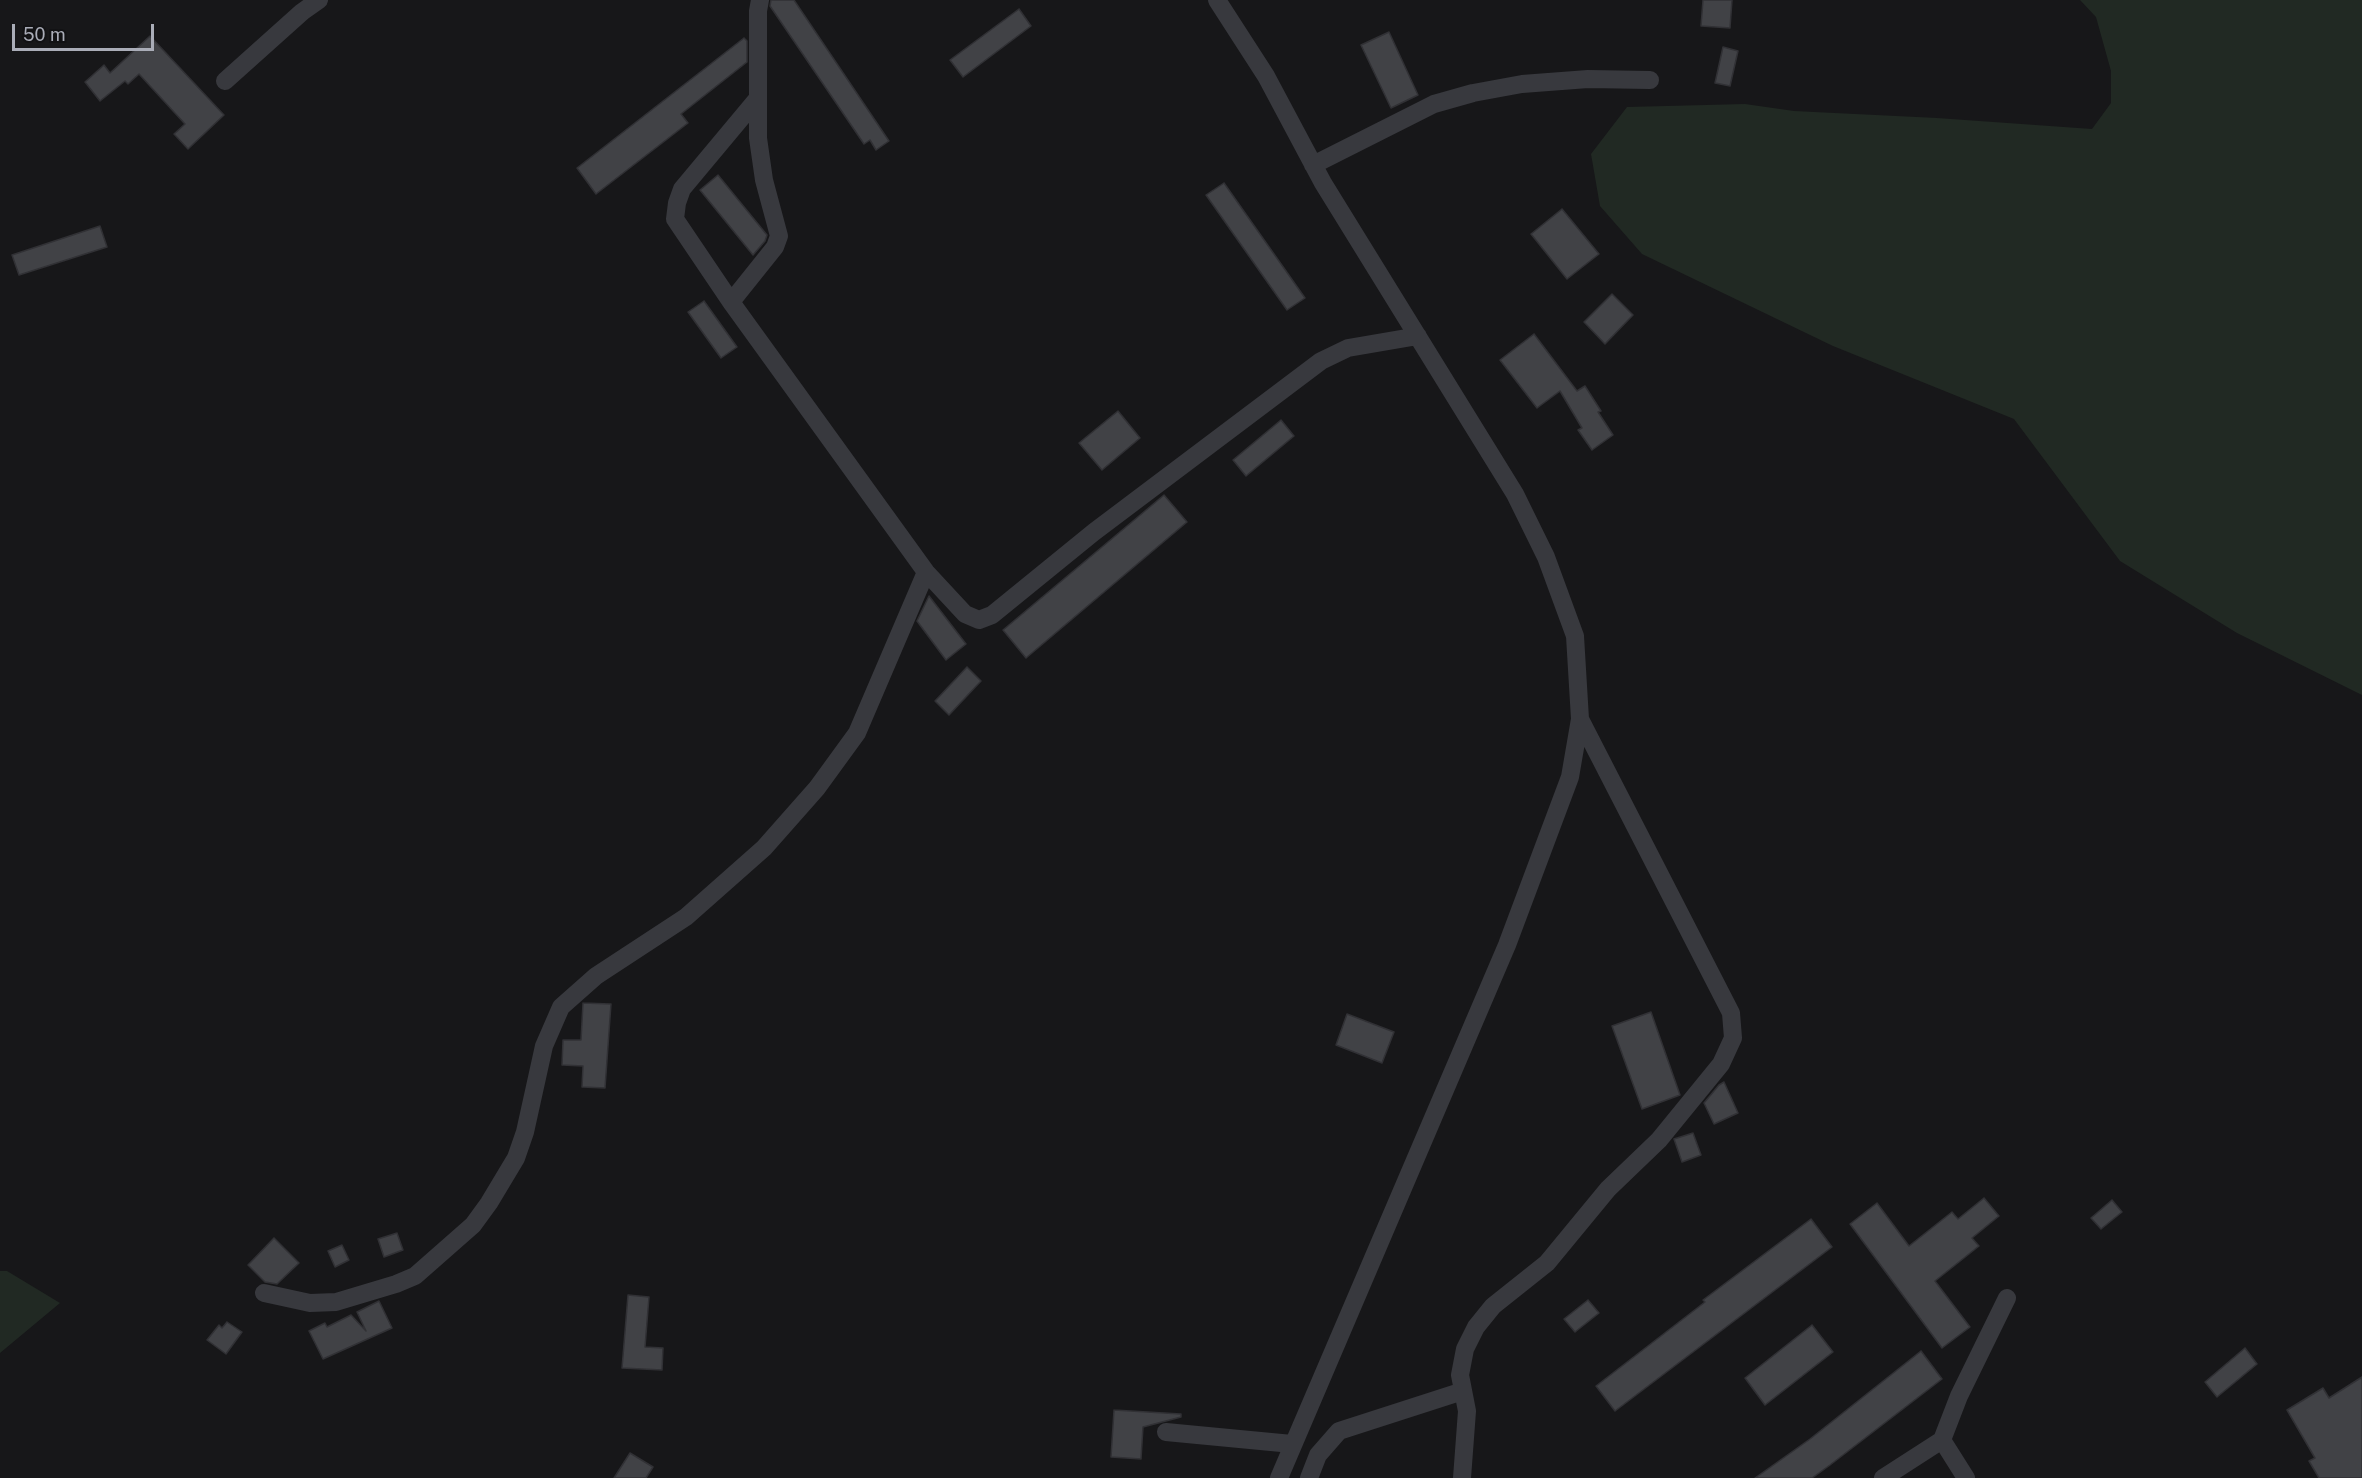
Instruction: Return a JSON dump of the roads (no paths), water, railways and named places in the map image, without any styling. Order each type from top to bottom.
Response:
[{"type":"street","points":[[225,81],[302,12],[319,0]]},
{"type":"street","points":[[731,302],[775,247],[779,236],[764,180],[758,138],[758,11],[760,0]]},
{"type":"street","points":[[1217,0],[1266,76],[1313,165],[1515,494],[1546,557],[1575,636],[1580,719],[1570,777],[1507,945],[1279,1478]]},
{"type":"street","points":[[1313,165],[1434,104],[1473,93],[1522,84],[1588,79],[1650,80]]},
{"type":"street","points":[[758,98],[682,189],[675,219],[731,302],[926,572],[965,614],[979,620],[992,615],[1102,525],[1321,361],[1348,348],[1418,336]]},
{"type":"street","points":[[264,1293],[310,1303],[336,1302],[396,1284],[415,1276],[473,1225],[494,1196],[516,1158],[525,1132],[544,1046],[561,1007],[596,976],[686,917],[764,848],[817,788],[856,733],[926,572]]},
{"type":"street","points":[[1462,1478],[1467,1411],[1460,1374],[1465,1349],[1476,1327],[1493,1306],[1547,1263],[1608,1190],[1659,1140],[1721,1064],[1733,1038],[1731,1013],[1580,719]]},
{"type":"street","points":[[1883,1478],[1942,1440],[1959,1396],[2007,1298]]},
{"type":"street","points":[[1309,1478],[1318,1455],[1339,1431],[1463,1391]]},
{"type":"street","points":[[1166,1432],[1292,1444]]},
{"type":"street","points":[[1942,1440],[1966,1478]]}]
